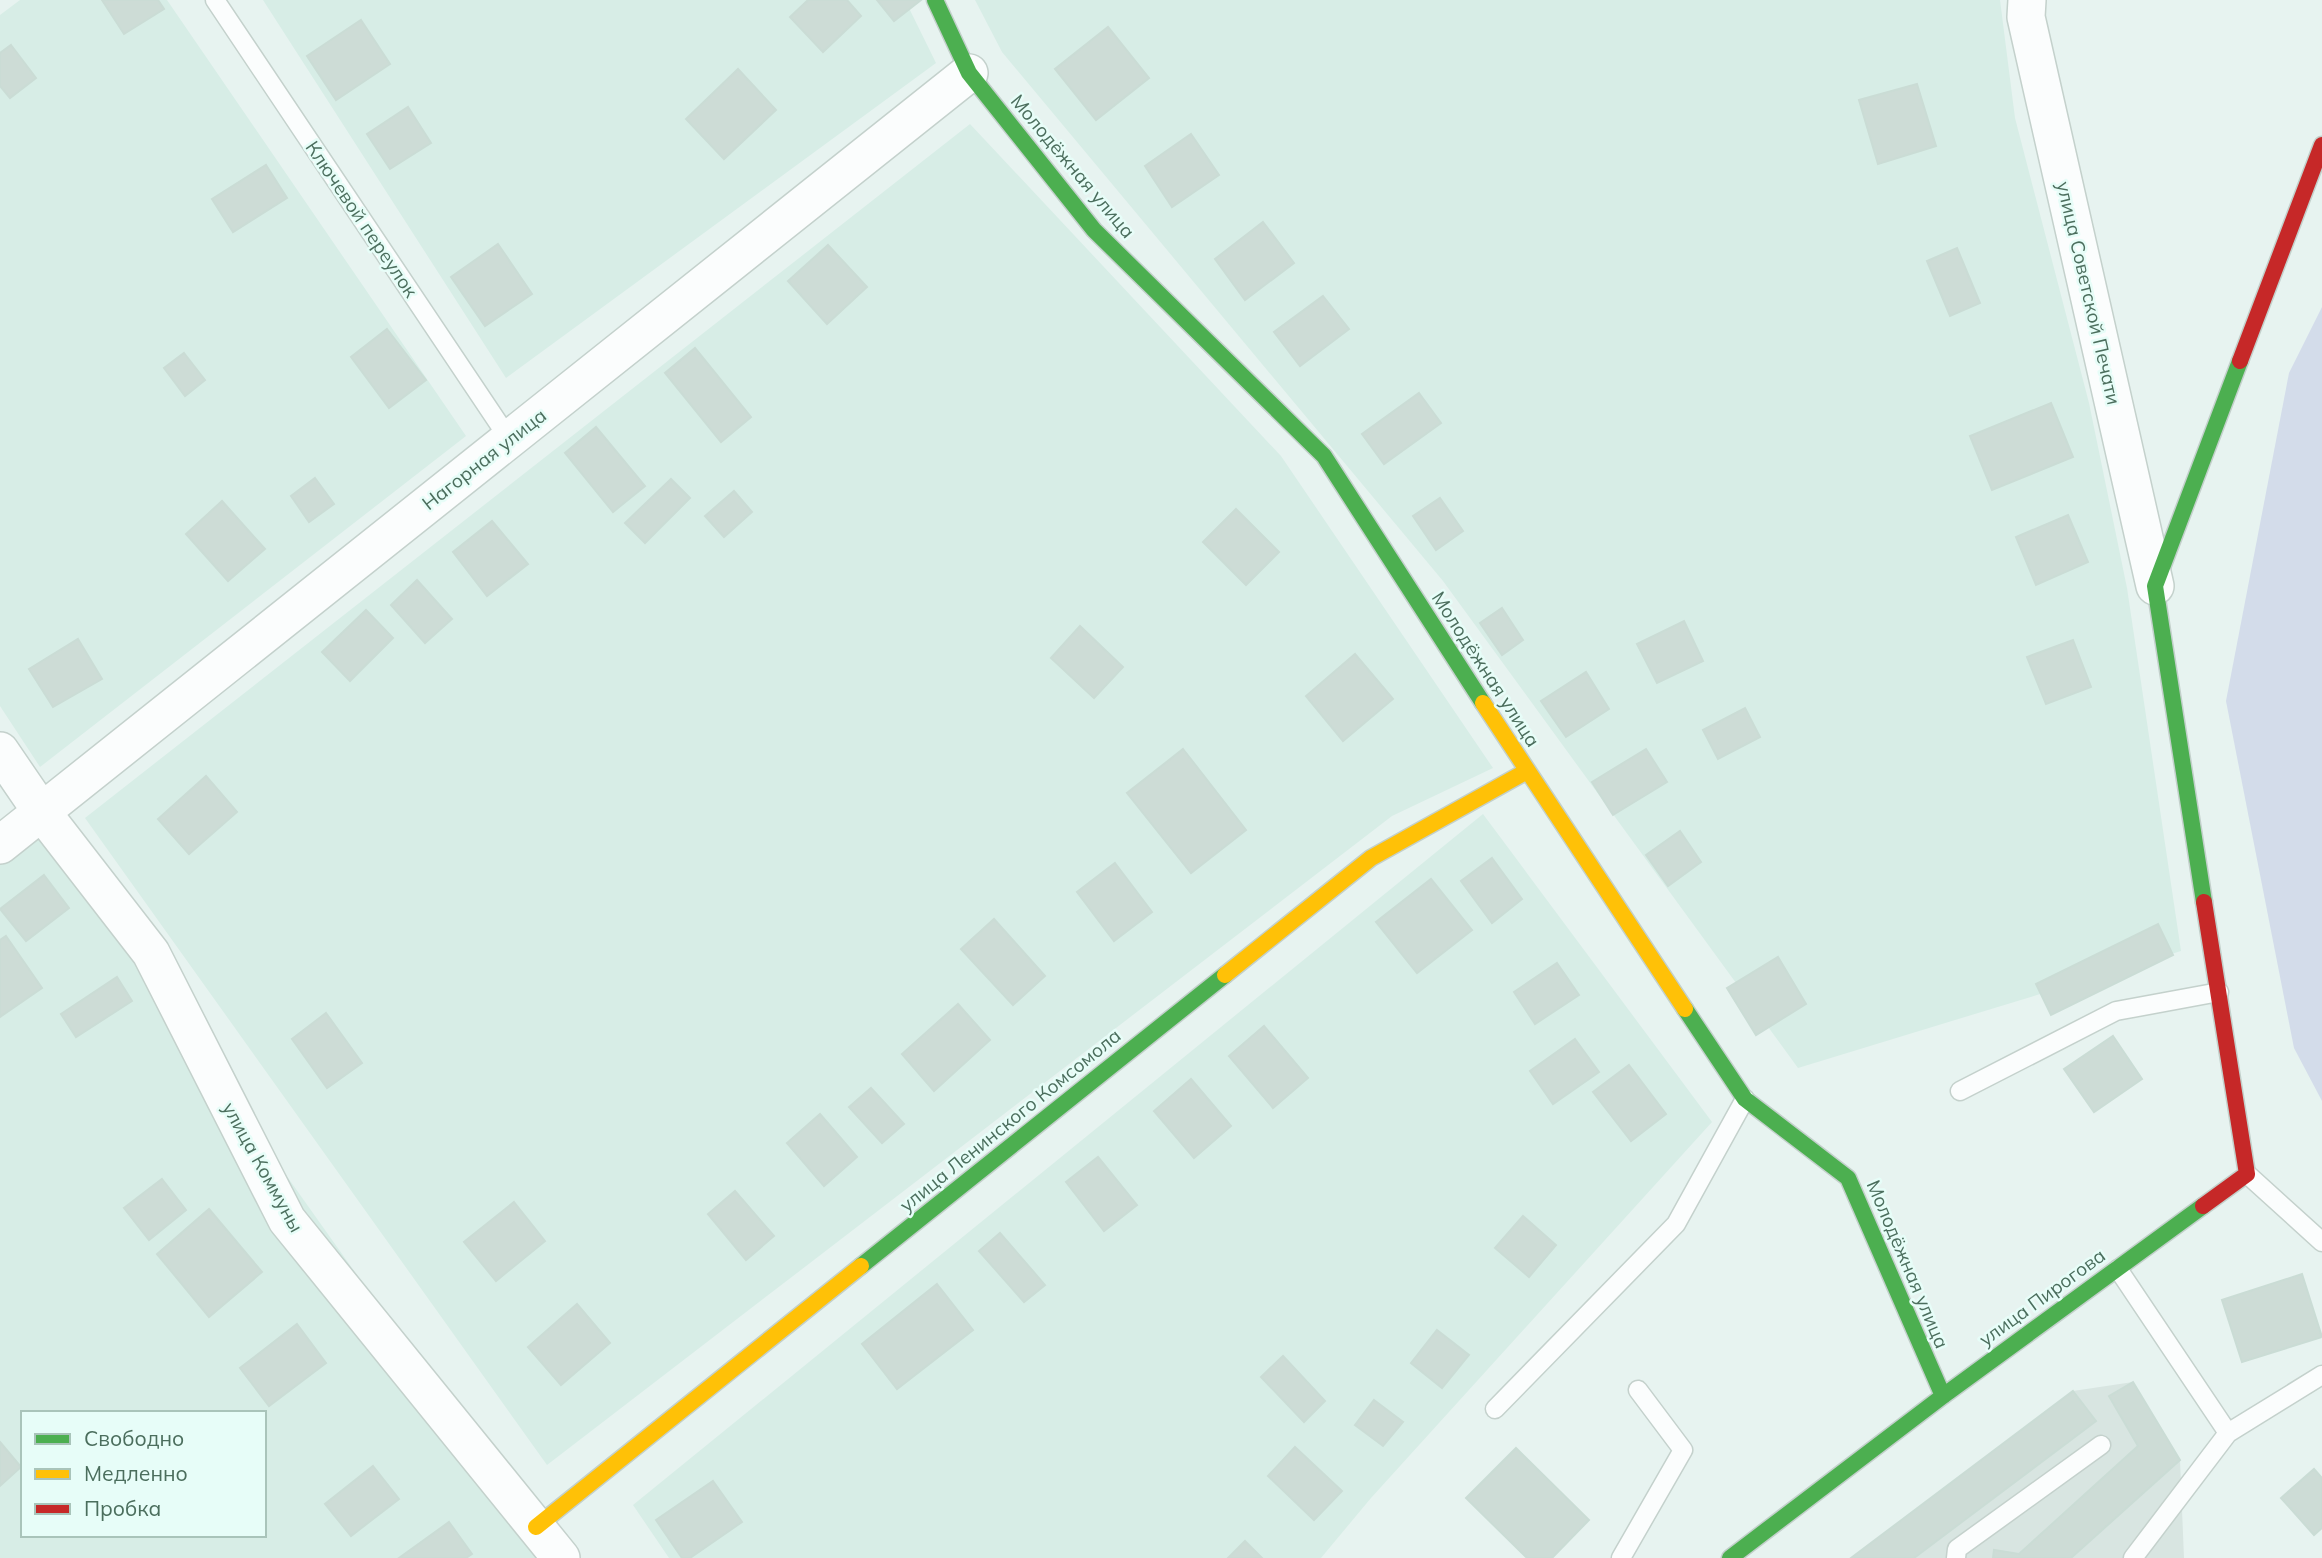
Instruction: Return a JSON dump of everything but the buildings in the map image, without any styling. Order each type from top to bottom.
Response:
[{"type":"street","name":"Молодёжная улица","points":[[935,0],[969,73],[1094,230],[1324,456],[1527,771],[1745,1099],[1848,1178],[1942,1396]]},
{"type":"street","name":"улица Советской Печати","points":[[2027,0],[2026,17],[2155,586]]},
{"type":"street","name":"Нагорная улица","points":[[0,845],[969,73]]},
{"type":"street","points":[[2247,1174],[2155,586],[2322,145]]},
{"type":"street","name":"улица Коммуны","points":[[0,751],[41,811],[150,953],[287,1220],[561,1558]]},
{"type":"street","name":"улица Ленинского Комсомола","points":[[536,1527],[1371,858],[1527,771]]},
{"type":"street","name":"улица Пирогова","points":[[1730,1558],[1942,1396],[2247,1174]]},
{"type":"lane","name":"Ключевой переулок","points":[[215,0],[509,439]]},
{"type":"lane","points":[[1960,1091],[2116,1011],[2219,992]]},
{"type":"lane","points":[[1495,1409],[1676,1224],[1745,1099]]},
{"type":"lane","points":[[2247,1174],[2322,1242]]},
{"type":"lane","points":[[2118,1269],[2228,1433]]},
{"type":"lane","points":[[2133,1558],[2228,1433],[2322,1375]]},
{"type":"lane","points":[[1621,1558],[1683,1450],[1639,1390]]},
{"type":"lane","points":[[1953,1555],[2101,1445]]},
{"type":"shaded area","points":[[20,0],[167,0],[466,436],[40,767],[0,706],[0,15]]},
{"type":"shaded area","points":[[263,0],[905,0],[936,63],[506,378]]},
{"type":"shaded area","points":[[975,0],[2000,0],[2015,118],[2089,403],[2127,588],[2181,951],[1798,1068],[1443,581],[1002,52]]},
{"type":"shaded area","points":[[970,124],[1281,456],[1493,768],[1392,816],[547,1465],[85,818]]},
{"type":"shaded area","points":[[2322,307],[2322,1101],[2294,1048],[2226,701],[2289,373]]},
{"type":"shaded area","points":[[1483,814],[1712,1122],[1371,1498],[1321,1558],[669,1558],[633,1505]]},
{"type":"shaded area","points":[[38,826],[558,1558],[0,1558],[0,861]]},
{"type":"shaded area","points":[[2133,1382],[2180,1460],[2184,1558],[1851,1558],[2073,1391]]},
{"type":"traffic: fast","points":[[935,0],[969,73],[1094,230],[1324,456],[1483,703]]},
{"type":"traffic: fast","points":[[2204,902],[2155,586],[2240,361]]},
{"type":"traffic: fast","points":[[861,1266],[1225,975]]},
{"type":"traffic: fast","points":[[1685,1009],[1745,1099],[1848,1178],[1943,1396]]},
{"type":"traffic: fast","points":[[1730,1558],[1943,1396],[2203,1206]]},
{"type":"traffic: slow","points":[[1483,703],[1685,1009]]},
{"type":"traffic: slow","points":[[1225,975],[1371,858],[1527,771]]},
{"type":"traffic: slow","points":[[536,1527],[861,1266]]},
{"type":"traffic: jam","points":[[2240,361],[2322,145]]},
{"type":"traffic: jam","points":[[2203,1206],[2247,1174],[2204,902]]}]
